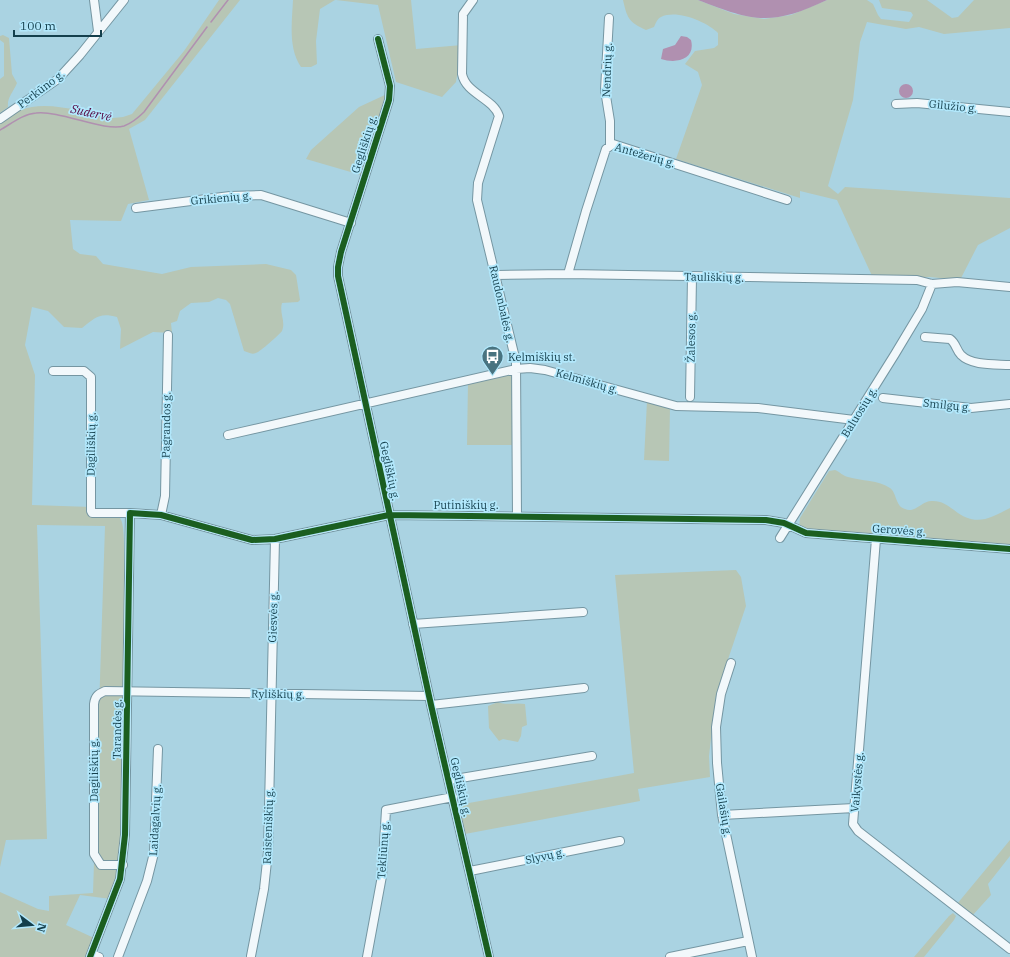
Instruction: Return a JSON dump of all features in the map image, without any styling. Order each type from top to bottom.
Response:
[{"type":"street","points":[[94,0],[98,31]]},
{"type":"street","name":"Perkūno g.","points":[[0,119],[58,79],[73,64],[124,0]]},
{"type":"street","name":"Raudonbalės g.","points":[[473,0],[463,14],[464,81],[494,107],[499,116],[477,190],[477,200],[515,357],[517,516]]},
{"type":"street","name":"Nendrių g.","points":[[609,18],[605,90],[610,121],[610,145]]},
{"type":"street","name":"Gegliškių g.","points":[[378,39],[390,86],[389,100],[339,260],[338,276],[413,624],[489,957]]},
{"type":"street","name":"Gilužio g.","points":[[896,104],[917,103],[1010,112]]},
{"type":"street","name":"Antežerių g.","points":[[568,274],[606,149],[610,145],[616,144],[787,200]]},
{"type":"street","name":"Grikienių g.","points":[[136,208],[223,197],[261,195],[351,223]]},
{"type":"street","name":"Tauliškių g.","points":[[496,275],[568,274],[917,280],[932,284],[957,282],[1010,287]]},
{"type":"street","name":"Žalesos g.","points":[[690,397],[692,277]]},
{"type":"street","name":"Baluosių g.","points":[[780,538],[922,309],[932,284]]},
{"type":"street","name":"Pagrandos g.","points":[[161,515],[165,496],[168,334]]},
{"type":"street","points":[[925,337],[950,339],[954,341],[960,354],[968,360],[1010,365]]},
{"type":"street","name":"Kelmiškių g.","points":[[228,435],[516,369],[530,368],[545,370],[676,406],[758,408],[854,420]]},
{"type":"street","name":"Dagiliškių g.","points":[[53,371],[84,371],[91,377],[90,511],[92,513],[130,513]]},
{"type":"street","name":"Smilgų g.","points":[[883,398],[971,408],[1010,404]]},
{"type":"street","name":"Putiniškių g.","points":[[130,513],[161,515],[243,538],[275,539],[389,515],[766,520],[780,521],[788,525]]},
{"type":"street","name":"Tarandės g.","points":[[94,956],[123,865],[125,835],[130,513]]},
{"type":"street","name":"Gerovės g.","points":[[788,525],[806,533],[1010,549]]},
{"type":"street","name":"Giesvės g.","points":[[271,695],[275,539]]},
{"type":"street","name":"Vaikystės g.","points":[[876,539],[853,824],[858,831],[1010,949]]},
{"type":"street","points":[[413,624],[584,612]]},
{"type":"street","name":"Gailašių g.","points":[[731,663],[721,694],[716,727],[717,763],[722,815],[752,957]]},
{"type":"street","points":[[431,705],[584,688]]},
{"type":"street","name":"Dagiliškių g.","points":[[123,865],[101,865],[94,854],[95,697],[105,691],[127,692]]},
{"type":"street","name":"Ryliškių g.","points":[[127,692],[429,696]]},
{"type":"street","name":"Raisteniškių g.","points":[[251,956],[264,889],[268,852],[271,695]]},
{"type":"street","name":"Laidagalvių g.","points":[[118,957],[145,888],[154,853],[158,748]]},
{"type":"street","points":[[449,780],[592,756]]},
{"type":"street","name":"Tekliūnų g.","points":[[367,957],[382,876],[386,810],[453,797]]},
{"type":"street","points":[[722,815],[854,808]]},
{"type":"street","name":"Slyvų g.","points":[[470,871],[620,841]]},
{"type":"street","points":[[670,957],[748,941]]},
{"type":"green space","points":[[219,0],[240,0],[145,120],[129,129],[149,200],[128,204],[121,221],[70,220],[73,249],[80,254],[96,256],[103,264],[162,274],[191,267],[266,264],[291,270],[296,275],[300,300],[298,302],[282,303],[282,331],[261,350],[253,354],[244,351],[230,304],[226,300],[218,298],[209,302],[191,303],[180,311],[177,321],[171,323],[172,333],[153,332],[120,349],[121,329],[117,317],[106,315],[101,316],[94,319],[82,328],[64,327],[48,311],[32,307],[25,345],[35,375],[32,505],[92,507],[93,516],[120,518],[122,522],[124,536],[125,575],[122,842],[118,875],[111,899],[80,895],[66,925],[94,938],[87,957],[0,957],[0,892],[38,909],[49,911],[49,896],[93,893],[105,526],[37,525],[47,839],[6,840],[0,867],[0,123],[21,110],[42,106],[54,106],[79,110],[113,118],[132,114],[184,51]]},
{"type":"green space","points":[[293,0],[335,0],[320,9],[316,41],[317,64],[311,67],[301,67],[294,52],[292,43]]},
{"type":"green space","points":[[336,0],[411,0],[416,49],[462,45],[456,82],[442,97],[396,82],[378,5]]},
{"type":"green space","points":[[623,0],[698,0],[734,14],[764,19],[791,15],[827,0],[867,0],[873,4],[881,19],[909,22],[913,15],[911,12],[882,8],[879,0],[927,0],[952,18],[958,17],[974,0],[1010,0],[1010,28],[944,34],[919,27],[906,29],[867,22],[860,42],[853,100],[828,186],[838,194],[845,187],[1010,198],[1010,228],[978,245],[960,280],[930,277],[873,278],[837,200],[800,191],[800,198],[676,159],[702,85],[698,72],[685,64],[695,51],[714,48],[718,45],[718,33],[699,21],[675,15],[661,17],[654,27],[646,30],[635,24],[629,18]]},
{"type":"green space","points":[[3,35],[9,38],[12,74],[17,83],[9,98],[8,107],[0,113],[0,79],[4,76],[4,43],[0,40],[0,36]]},
{"type":"green space","points":[[387,94],[383,111],[361,175],[306,159],[311,150],[359,107]]},
{"type":"green space","points":[[512,374],[514,445],[467,445],[468,382]]},
{"type":"green space","points":[[647,401],[670,407],[669,461],[644,460]]},
{"type":"green space","points":[[835,470],[846,476],[886,485],[894,493],[899,505],[909,510],[912,510],[929,501],[936,501],[947,505],[969,518],[982,520],[1010,508],[1010,545],[804,530],[799,527],[800,518],[829,471]]},
{"type":"green space","points":[[736,570],[741,577],[746,606],[716,695],[709,756],[710,777],[638,789],[640,801],[465,834],[458,805],[634,773],[615,575]]},
{"type":"green space","points":[[498,702],[505,704],[525,704],[527,725],[522,727],[521,736],[518,742],[503,739],[499,741],[489,728],[488,706]]},
{"type":"green space","points":[[1010,840],[1010,856],[988,884],[991,895],[972,916],[957,904]]},
{"type":"green space","points":[[953,913],[956,916],[954,920],[924,957],[914,957],[949,916]]},
{"type":"shaded area","points":[[698,0],[827,0],[792,14],[763,18],[749,17],[734,13]]},
{"type":"shaded area","points":[[681,36],[687,37],[691,40],[692,47],[688,56],[684,59],[673,61],[661,59],[663,49],[675,45]]},
{"type":"shaded area","points":[[903,84],[909,84],[913,88],[913,94],[909,98],[903,98],[899,94],[899,88]]},
{"type":"waterway","name":"Sudervė","points":[[211,22],[228,0]]},
{"type":"waterway","name":"Sudervė","points":[[0,130],[22,117],[36,113],[57,115],[105,126],[115,127],[127,125],[144,112],[207,27]]},
{"type":"cycle path","points":[[378,39],[390,86],[389,100],[341,252],[338,276],[431,705],[489,957]]},
{"type":"cycle path","points":[[90,957],[120,879],[125,835],[130,513],[161,515],[252,540],[275,539],[389,515],[766,520],[784,523],[806,533],[1010,549]]},
{"type":"place","name":"Kelmiškių st.","points":[[492,376]]}]
